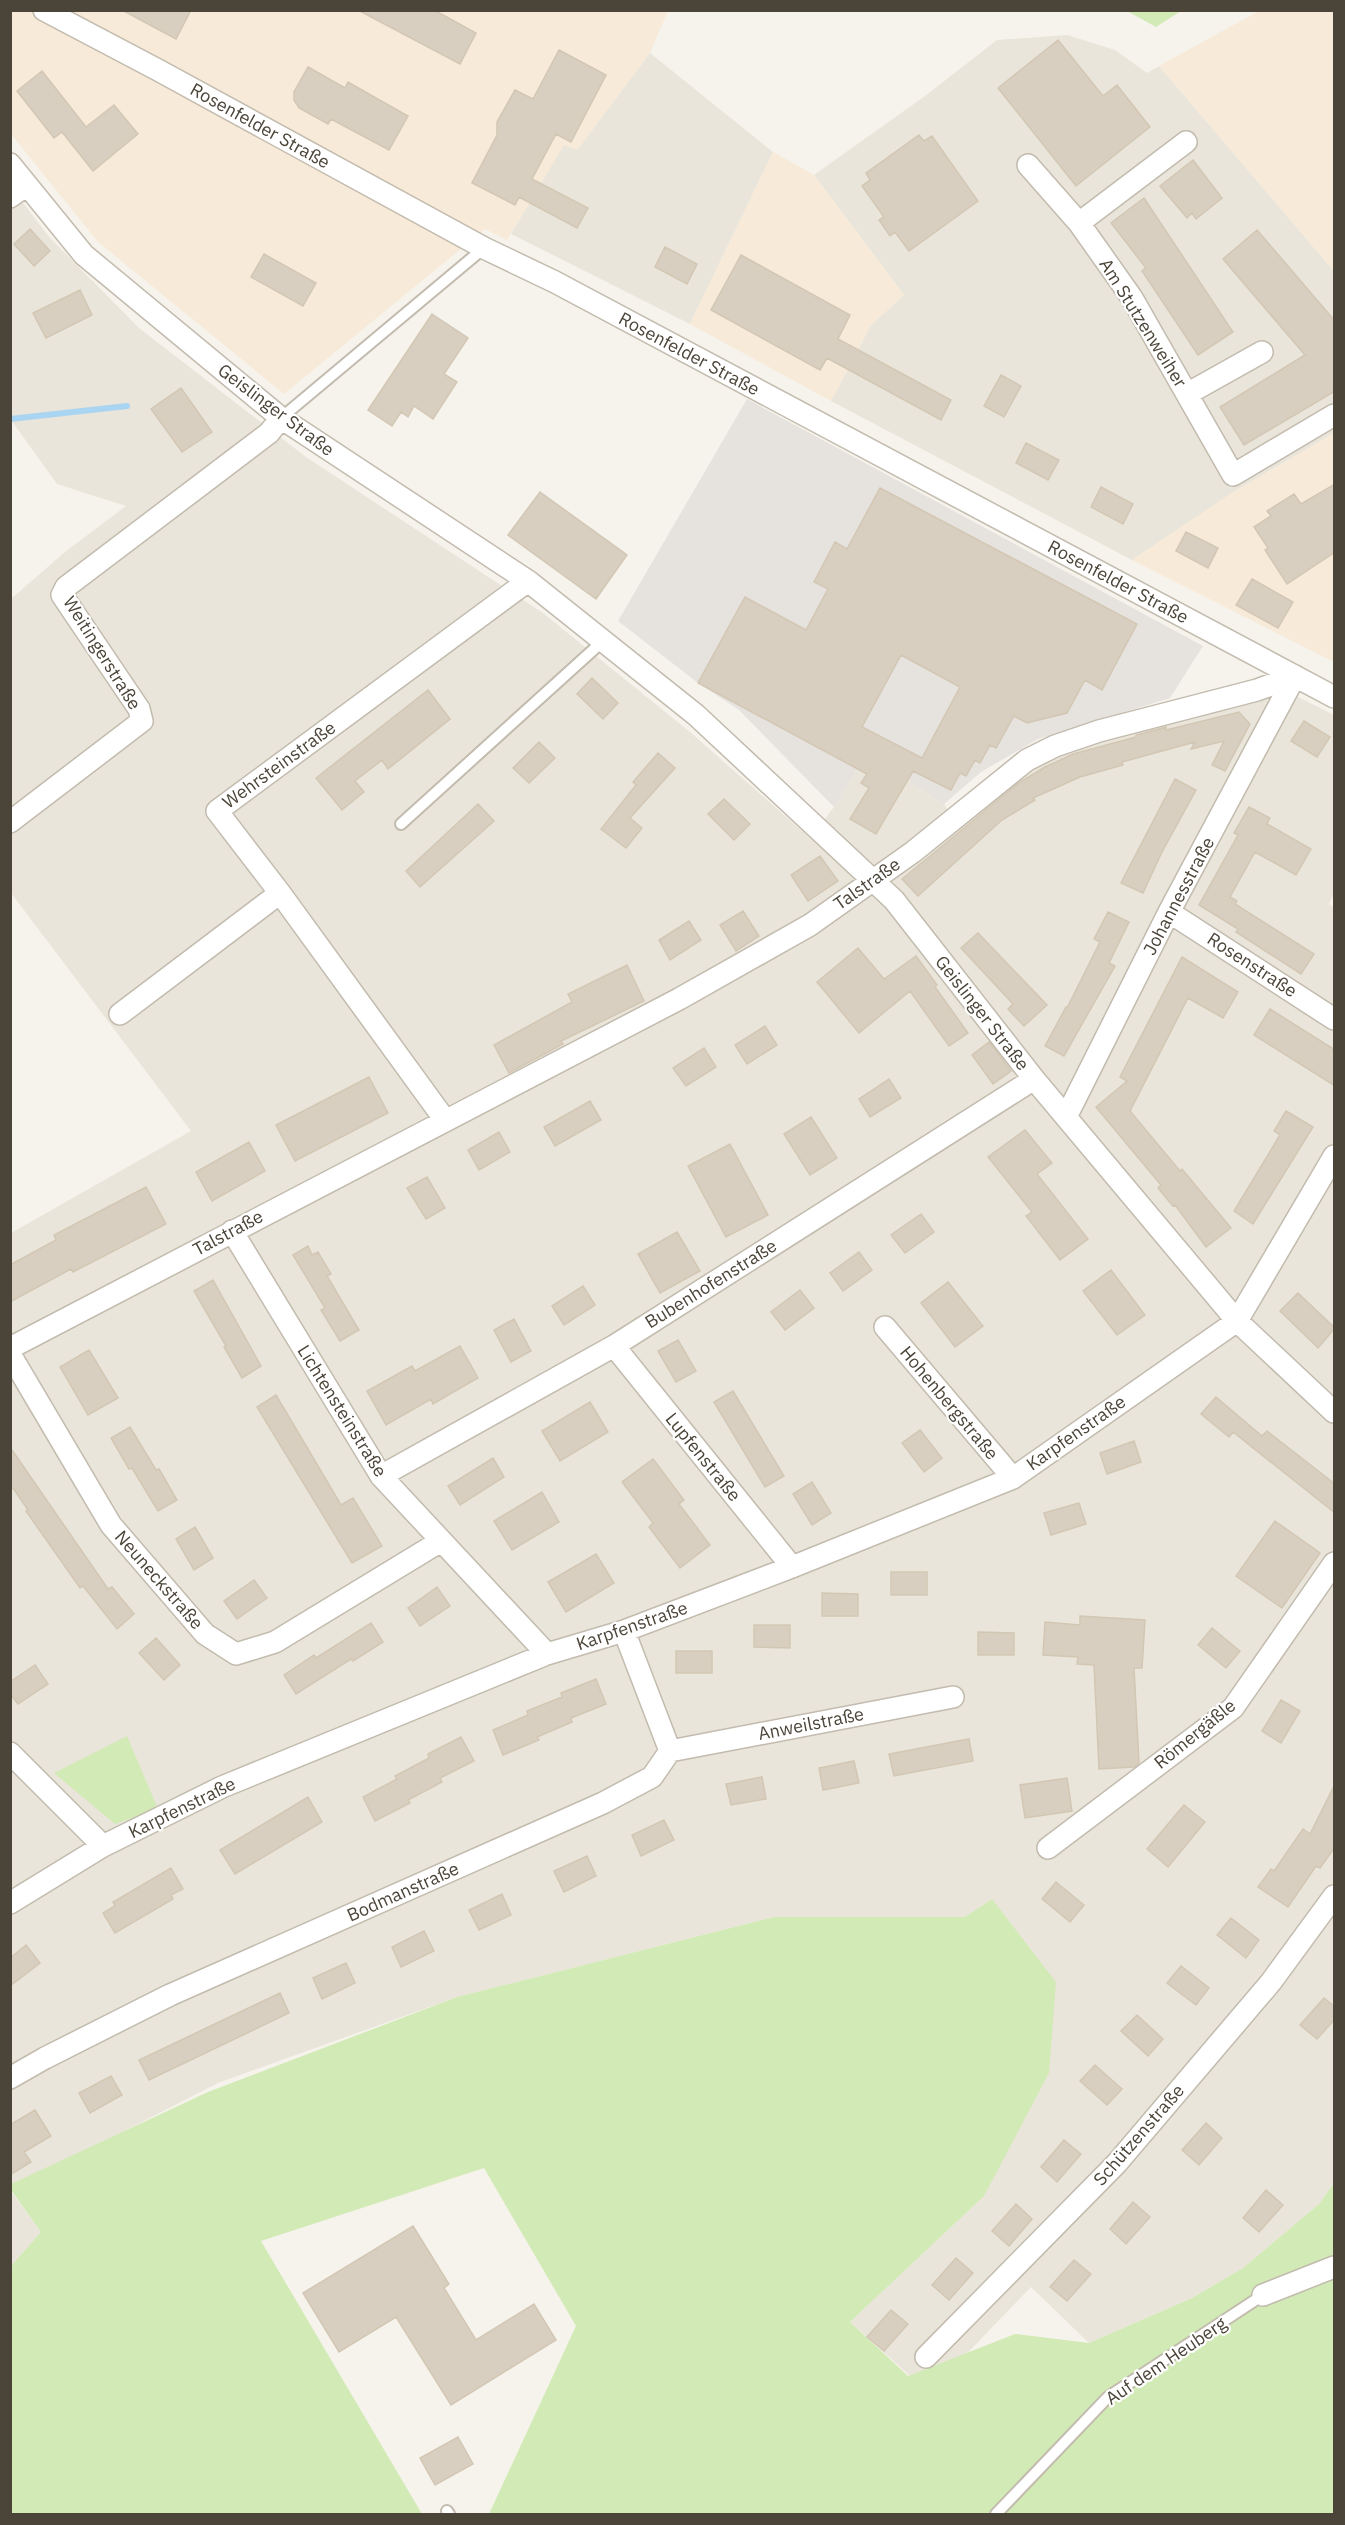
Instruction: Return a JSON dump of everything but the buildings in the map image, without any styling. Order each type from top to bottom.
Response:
[{"type":"street","name":"Rosenfelder Straße","points":[[44,10],[484,248],[555,282],[1335,698]]},
{"type":"street","points":[[1079,224],[1186,142]]},
{"type":"street","name":"Geislinger Straße","points":[[10,164],[19,191],[84,255],[281,418],[528,581],[696,715],[873,880],[894,900],[1034,1079],[1237,1321],[1335,1412]]},
{"type":"street","name":"Am Stutzenweiher","points":[[1028,165],[1079,224],[1132,298],[1233,475],[1335,415]]},
{"type":"street","name":"Am Stutzenweiher","points":[[1187,394],[1262,352]]},
{"type":"street","name":"Weitingerstraße","points":[[10,822],[142,721],[140,709],[62,595],[66,587],[269,433],[281,418]]},
{"type":"street","name":"Wehrsteinstraße","points":[[280,892],[217,811],[528,581]]},
{"type":"street","name":"Talstraße","points":[[10,1348],[709,982],[810,925],[913,852],[1027,760],[1055,746],[1099,731],[1257,690],[1295,676]]},
{"type":"street","name":"Johannesstraße","points":[[1066,1117],[1169,912],[1295,676]]},
{"type":"street","points":[[120,1014],[280,892],[445,1120]]},
{"type":"street","name":"Rosenstraße","points":[[1169,912],[1335,1019]]},
{"type":"street","name":"Bubenhofenstraße","points":[[381,1476],[614,1346],[1034,1079]]},
{"type":"street","points":[[1237,1321],[1335,1156]]},
{"type":"street","name":"Lichtensteinstraße","points":[[232,1231],[381,1476],[547,1654]]},
{"type":"street","name":"Karpfenstraße","points":[[10,1903],[103,1846],[222,1787],[547,1654],[624,1631],[792,1567],[1013,1478],[1237,1321]]},
{"type":"street","name":"Hohenbergstraße","points":[[885,1328],[1013,1478]]},
{"type":"street","name":"Lupfenstraße","points":[[614,1346],[792,1567]]},
{"type":"street","name":"Neuneckstraße","points":[[10,1354],[111,1526],[205,1634],[236,1654],[275,1641],[441,1541]]},
{"type":"street","name":"Römergäßle","points":[[1048,1848],[1233,1707],[1335,1563]]},
{"type":"street","points":[[624,1631],[670,1751]]},
{"type":"street","name":"Anweilstraße","points":[[670,1751],[953,1697]]},
{"type":"street","name":"Bodmanstraße","points":[[10,2078],[170,1995],[603,1803],[652,1777],[670,1751]]},
{"type":"street","points":[[10,1753],[103,1846]]},
{"type":"street","name":"Schützenstraße","points":[[926,2357],[1117,2163],[1270,1982],[1335,1896]]},
{"type":"street","name":"Auf dem Heuberg","points":[[1263,2295],[1335,2267]]},
{"type":"lane","points":[[281,418],[484,248]]},
{"type":"lane","points":[[401,824],[603,641]]},
{"type":"lane","name":"Auf dem Heuberg","points":[[996,2514],[1108,2397],[1263,2295]]},
{"type":"shaded area","points":[[10,11],[668,11],[650,53],[577,150],[564,145],[507,240],[485,229],[284,394],[98,242],[11,134]]},
{"type":"shaded area","points":[[1259,11],[1334,11],[1334,271],[1159,66]]},
{"type":"shaded area","points":[[1067,35],[1115,50],[1147,73],[1159,66],[1334,271],[1334,433],[1232,493],[1132,560],[831,401],[871,325],[904,295],[814,175],[925,96],[997,40]]},
{"type":"shaded area","points":[[650,53],[773,152],[690,324],[511,234],[564,144],[577,150]]},
{"type":"shaded area","points":[[773,152],[814,175],[904,295],[871,325],[831,401],[690,324]]},
{"type":"shaded area","points":[[11,187],[50,238],[139,328],[306,457],[543,613],[690,732],[810,838],[834,807],[867,754],[944,804],[955,823],[1047,755],[1250,700],[1298,697],[1334,715],[1334,893],[1329,904],[1334,908],[1334,2183],[1319,2204],[1243,2268],[1192,2298],[1089,2343],[1031,2287],[929,2393],[850,2322],[984,2196],[992,1899],[965,1917],[774,1917],[457,1997],[218,2083],[11,2189],[11,1233],[191,1131],[11,893],[11,599],[65,552],[126,506],[57,484],[11,420]]},
{"type":"shaded area","points":[[747,399],[1203,646],[1170,698],[1038,739],[981,772],[944,804],[867,754],[834,807],[739,710],[698,683],[618,621]]},
{"type":"shaded area","points":[[1334,433],[1334,662],[1132,560],[1232,493]]},
{"type":"shaded area","points":[[10,2190],[41,2232],[11,2266],[10,2266]]},
{"type":"green space","points":[[1127,11],[1181,11],[1156,27]]},
{"type":"green space","points":[[127,1736],[158,1809],[115,1824],[54,1773]]},
{"type":"green space","points":[[992,1899],[1056,1982],[1049,2073],[984,2196],[850,2322],[908,2376],[1015,2334],[1089,2343],[1192,2298],[1243,2268],[1319,2204],[1334,2183],[1334,2514],[489,2514],[576,2326],[484,2168],[261,2241],[422,2514],[11,2514],[11,2266],[41,2232],[11,2190],[11,2184],[208,2092],[457,1997],[774,1917],[965,1917]]},
{"type":"waterway","points":[[10,419],[127,406]]}]
